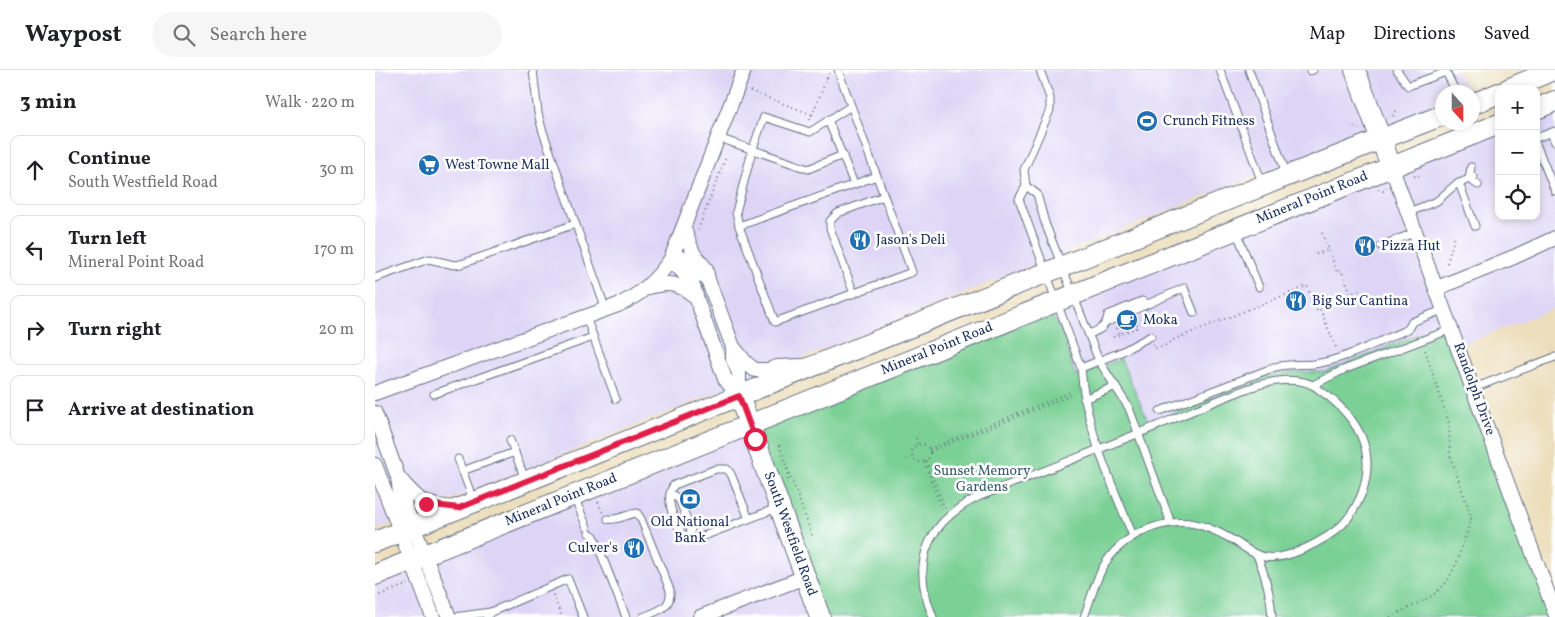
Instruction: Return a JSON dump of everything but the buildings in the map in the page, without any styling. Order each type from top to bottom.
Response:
[{"type":"main road","points":[[1355,70],[1391,166]]},
{"type":"main road","points":[[1517,85],[1553,70]]},
{"type":"main road","points":[[1480,101],[1495,95]]},
{"type":"main road","points":[[1540,107],[1555,101]]},
{"type":"main road","points":[[375,542],[1435,118]]},
{"type":"main road","name":"Mineral Point Road","points":[[375,575],[1495,126]]},
{"type":"main road","name":"South Westfield Road","points":[[739,396],[820,617]]},
{"type":"street","points":[[375,393],[606,310],[628,301],[648,287],[658,277],[671,257],[684,229],[744,70]]},
{"type":"street","name":"Randolph Drive","points":[[1391,166],[1555,612]]},
{"type":"street","points":[[684,229],[693,253],[706,269],[708,280],[733,347],[746,363],[755,370],[768,370],[777,367],[815,366]]},
{"type":"street","points":[[1437,288],[1555,238]]},
{"type":"street","points":[[671,257],[687,261],[700,275],[708,280]]},
{"type":"street","points":[[671,257],[694,286],[696,297],[725,379],[739,396]]},
{"type":"street","points":[[648,287],[673,283],[696,297]]},
{"type":"street","points":[[733,347],[733,358],[739,373],[739,396]]},
{"type":"street","points":[[375,413],[398,477],[407,529]]},
{"type":"street","points":[[375,465],[449,617]]},
{"type":"street","points":[[398,477],[426,504],[466,505]]},
{"type":"street","points":[[419,558],[433,617]]},
{"type":"street","points":[[700,617],[805,577]]},
{"type":"lane","points":[[533,70],[538,113],[542,129],[606,310]]},
{"type":"lane","points":[[838,70],[912,272],[775,322],[735,212],[752,151],[764,117],[811,132],[851,106]]},
{"type":"lane","points":[[1041,70],[1050,98],[1049,110],[1024,170],[1026,186],[1019,199],[1054,269],[1065,297],[1081,368],[1090,426],[1133,536]]},
{"type":"lane","points":[[1220,70],[1264,185]]},
{"type":"lane","points":[[1249,70],[1287,176]]},
{"type":"lane","points":[[1397,70],[1407,86],[1445,71],[1452,85]]},
{"type":"lane","points":[[828,120],[854,184]]},
{"type":"lane","points":[[1540,137],[1553,132],[1555,142]]},
{"type":"lane","points":[[719,138],[808,169],[843,155]]},
{"type":"lane","points":[[1540,156],[1555,191]]},
{"type":"lane","points":[[1471,167],[1472,178],[1478,185]]},
{"type":"lane","points":[[739,226],[877,176]]},
{"type":"lane","points":[[1409,212],[1437,201],[1455,185],[1472,178]]},
{"type":"lane","points":[[1459,183],[1475,226]]},
{"type":"lane","points":[[1026,186],[1037,194],[1054,269],[1065,297],[1089,334],[1099,361],[1117,386],[1129,408],[1169,518],[1169,523]]},
{"type":"lane","points":[[854,294],[830,228],[830,221],[838,213],[884,196]]},
{"type":"lane","points":[[375,278],[425,260],[455,265],[461,264],[575,224]]},
{"type":"lane","points":[[1235,229],[1259,286]]},
{"type":"lane","points":[[1381,246],[1416,232]]},
{"type":"lane","points":[[1107,322],[1184,288],[1194,312]]},
{"type":"lane","points":[[1089,334],[1102,329],[1107,322],[1108,315],[1142,301],[1148,304]]},
{"type":"lane","points":[[1160,410],[1275,366],[1315,364],[1340,357],[1408,329],[1412,322],[1445,309]]},
{"type":"lane","points":[[586,317],[616,399]]},
{"type":"lane","points":[[1313,385],[1343,370],[1452,329]]},
{"type":"lane","points":[[434,394],[593,337]]},
{"type":"lane","points":[[1081,368],[1150,338]]},
{"type":"lane","points":[[1473,388],[1555,357]]},
{"type":"lane","points":[[933,617],[924,586],[923,569],[929,540],[937,527],[949,514],[959,506],[978,497],[1259,385],[1275,381],[1292,381],[1313,385],[1341,406],[1358,428],[1367,452],[1366,481],[1356,509],[1342,525],[1329,535],[1299,551],[1265,557],[1205,527],[1183,522],[1169,523],[1138,533],[1123,543],[1107,561],[1094,588],[1084,617]]},
{"type":"lane","points":[[1085,398],[1117,386]]},
{"type":"lane","points":[[510,440],[526,482]]},
{"type":"lane","points":[[462,471],[515,452]]},
{"type":"lane","points":[[457,459],[462,471],[466,505]]},
{"type":"lane","points":[[749,519],[731,474],[727,469],[716,468],[674,485],[671,489],[669,503],[678,527],[682,534],[696,539],[749,519],[780,506]]},
{"type":"lane","points":[[573,495],[588,530],[594,536],[626,617]]},
{"type":"lane","points":[[608,519],[614,520],[629,514],[637,514],[641,519],[670,590],[669,605],[660,611],[643,617]]},
{"type":"lane","points":[[1257,554],[1271,605],[1272,617]]},
{"type":"lane","points":[[454,617],[489,615],[568,579],[583,617]]},
{"type":"path","points":[[809,122],[829,70]]},
{"type":"path","points":[[750,91],[813,115]]},
{"type":"path","points":[[1393,116],[1397,111]]},
{"type":"path","points":[[1354,127],[1359,129]]},
{"type":"path","points":[[695,238],[726,157]]},
{"type":"path","points":[[1414,176],[1418,177]]},
{"type":"path","points":[[1383,191],[1385,187]]},
{"type":"path","points":[[1322,233],[1337,272],[1341,270],[1351,293]]},
{"type":"path","points":[[1447,263],[1455,236]]},
{"type":"path","points":[[1316,254],[1329,250]]},
{"type":"path","points":[[1136,328],[1150,338],[1155,348],[1162,347],[1175,339],[1307,286],[1317,311],[1320,310],[1337,350],[1345,347]]},
{"type":"path","points":[[1335,300],[1362,288]]},
{"type":"path","points":[[1314,304],[1333,296]]},
{"type":"path","points":[[1132,311],[1138,327],[1136,328]]},
{"type":"path","points":[[1113,337],[1136,328]]},
{"type":"path","points":[[1390,617],[1432,596],[1447,582],[1457,562],[1471,519],[1450,455],[1449,423],[1421,340]]},
{"type":"path","points":[[930,450],[1071,393]]},
{"type":"path","points":[[916,438],[918,445]]},
{"type":"path","points":[[779,444],[813,535]]},
{"type":"path","points":[[925,462],[916,461],[913,456],[914,448],[923,444],[930,450]]},
{"type":"path","points":[[925,462],[930,455],[930,450]]},
{"type":"path","points":[[907,459],[913,456]]},
{"type":"path","points":[[925,462],[943,509]]},
{"type":"path","points":[[375,597],[410,584]]},
{"type":"path","points":[[552,593],[562,617]]},
{"type":"shaded area","points":[[375,70],[1457,70],[1465,85],[1435,85],[1435,118],[1276,180],[1272,169],[375,530]]},
{"type":"shaded area","points":[[1555,101],[1555,308],[1458,346],[1449,322],[1325,372],[1294,372],[1264,376],[1148,423],[1121,359],[1075,376],[1063,335],[1046,305],[1495,126],[1495,220],[1540,220],[1540,107]]},
{"type":"shaded area","points":[[750,424],[820,617],[375,617],[375,575]]},
{"type":"green space","name":"Sunset Memory Gardens","points":[[1046,305],[1063,335],[1075,376],[1121,359],[1149,423],[1264,376],[1294,372],[1325,372],[1449,322],[1555,617],[820,617],[750,424]]},
{"type":"place","name":"Crunch Fitness","points":[[1147,121]]},
{"type":"place","name":"West Towne Mall","points":[[429,165]]},
{"type":"place","name":"Jason's Deli","points":[[860,240]]},
{"type":"place","name":"Pizza Hut","points":[[1365,246]]},
{"type":"place","name":"Big Sur Cantina","points":[[1296,301]]},
{"type":"place","name":"Moka","points":[[1127,320]]},
{"type":"place","name":"Old National Bank","points":[[690,499]]},
{"type":"place","name":"Culver's","points":[[634,548]]},
{"type":"route","points":[[426,504],[459,508],[739,396],[755,439]]}]
